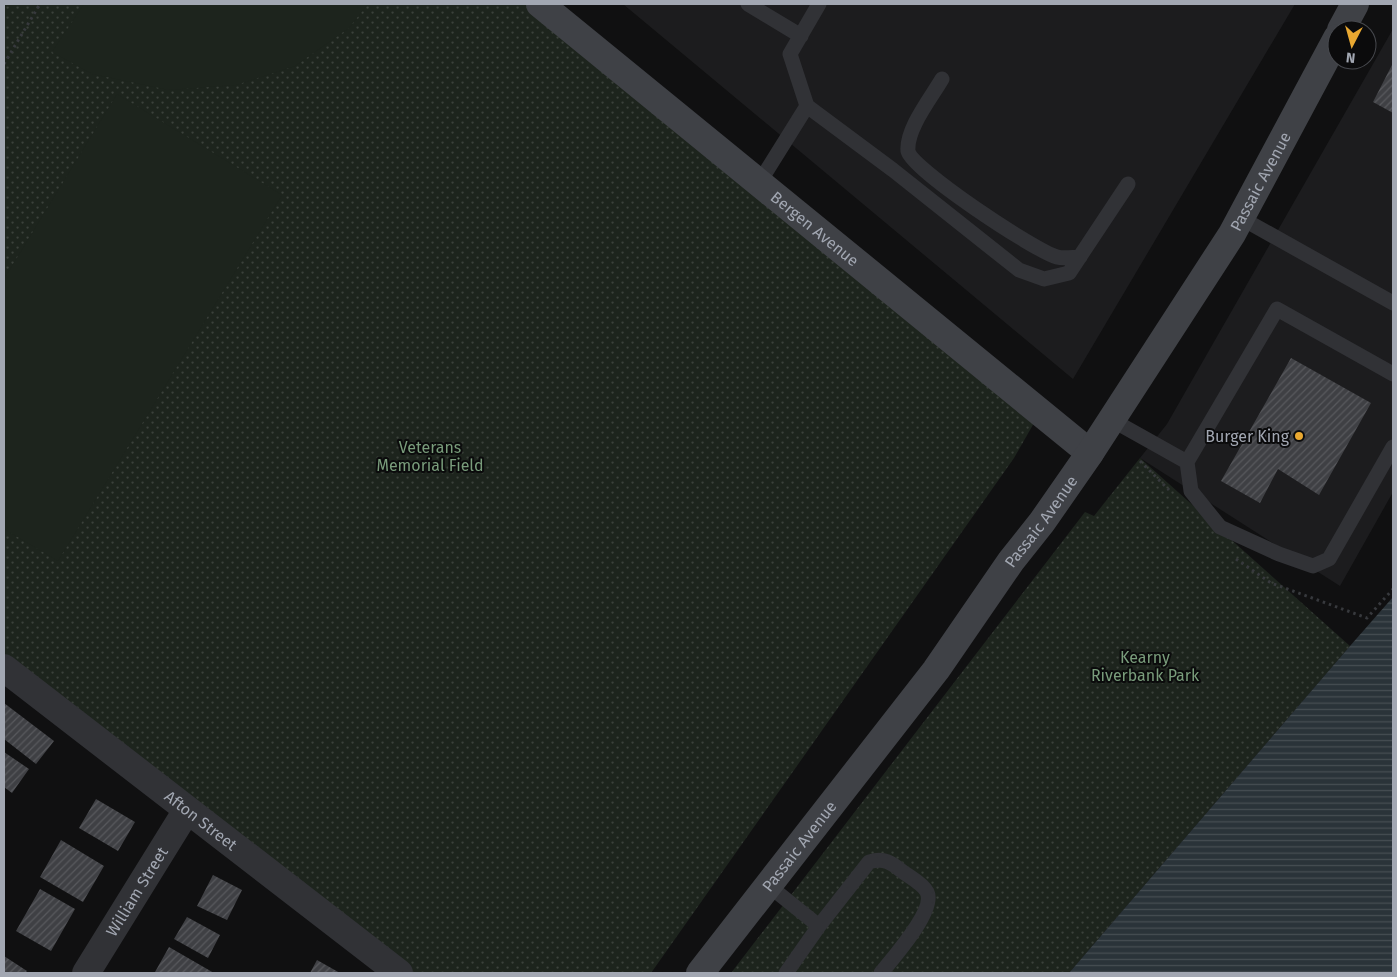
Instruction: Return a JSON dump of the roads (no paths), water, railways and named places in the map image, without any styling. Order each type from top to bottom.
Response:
[{"type":"main road","name":"Bergen Avenue","points":[[540,4],[1090,453]]},
{"type":"main road","points":[[1346,20],[1355,4]]},
{"type":"main road","name":"Passaic Avenue","points":[[700,973],[936,670],[1011,561],[1042,522],[1090,453],[1241,218],[1327,57]]},
{"type":"street","name":"Afton Street","points":[[4,668],[399,973]]},
{"type":"street","name":"William Street","points":[[86,973],[187,810]]},
{"type":"lane","points":[[748,4],[801,36]]},
{"type":"lane","points":[[819,4],[790,54],[807,106],[1019,270],[1044,279],[1069,273],[1128,184]]},
{"type":"lane","points":[[942,79],[908,137],[908,153],[919,166],[998,225],[1057,257],[1080,257]]},
{"type":"lane","points":[[759,183],[807,106]]},
{"type":"lane","points":[[1241,218],[1393,303]]},
{"type":"lane","points":[[1393,374],[1277,309],[1187,462],[1191,492],[1220,527],[1279,554],[1313,566],[1329,559],[1393,447]]},
{"type":"lane","points":[[1112,420],[1187,462]]},
{"type":"lane","points":[[786,973],[819,926],[869,862],[877,860],[889,861],[926,890],[929,898],[926,913],[882,973]]},
{"type":"lane","points":[[768,885],[819,926]]},
{"type":"place","name":"Burger King","points":[[1299,436]]},
{"type":"park label","name":"Veterans Memorial Field","points":[[430,456]]},
{"type":"park label","name":"Kearny Riverbank Park","points":[[1145,666]]}]
